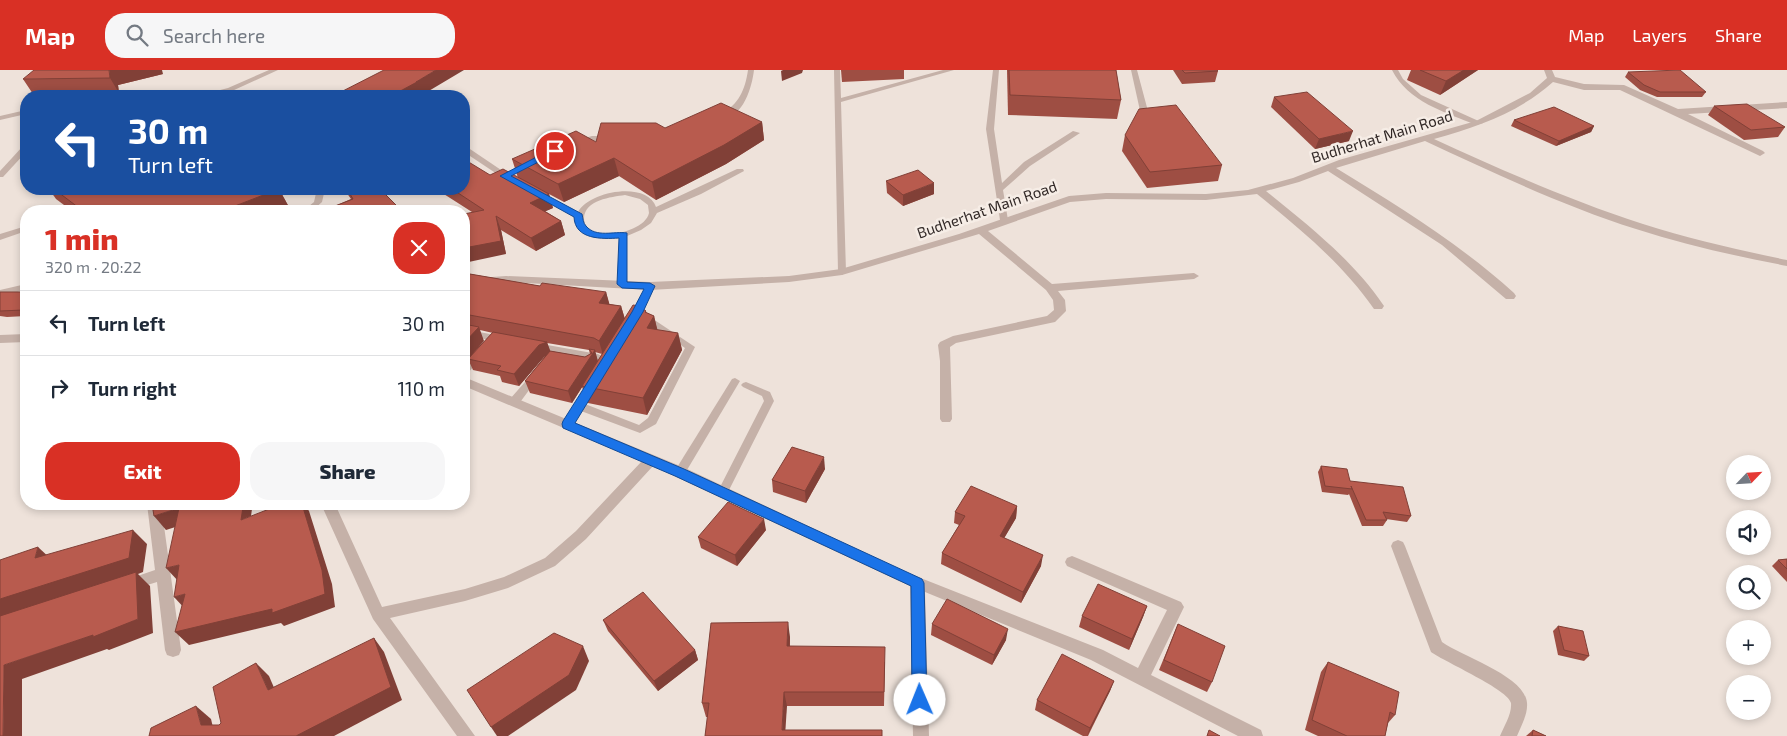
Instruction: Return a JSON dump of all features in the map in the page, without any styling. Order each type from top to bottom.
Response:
[{"type":"street","name":"Budherhat Main Road","points":[[470,282],[506,279],[650,286],[779,280],[842,272],[979,230],[1069,199],[1168,195],[1206,197],[1259,190],[1296,180],[1329,167],[1479,123],[1533,95],[1550,75]]},
{"type":"street","points":[[1550,75],[1584,87],[1621,87],[1760,153]]},
{"type":"street","points":[[1677,112],[1787,105]]},
{"type":"street","points":[[1428,138],[1507,176],[1618,220],[1689,241],[1787,263]]},
{"type":"street","points":[[1329,167],[1430,230],[1487,273],[1510,296]]},
{"type":"street","points":[[1259,190],[1344,265],[1366,289],[1378,306]]},
{"type":"street","points":[[946,419],[946,361],[944,345],[953,340],[1052,319],[1060,311],[1059,300],[1050,288],[979,230]]},
{"type":"street","points":[[1050,288],[1194,276]]},
{"type":"street","points":[[0,339],[20,338]]},
{"type":"street","points":[[470,384],[680,472],[917,583],[1098,655],[1141,679],[1255,736]]},
{"type":"street","points":[[378,614],[465,595],[508,582],[550,562],[581,535],[650,460]]},
{"type":"street","points":[[155,510],[173,650]]},
{"type":"street","points":[[331,510],[378,614],[467,736]]},
{"type":"street","points":[[1398,546],[1436,647],[1445,655],[1509,686],[1518,698],[1518,712],[1508,736]]},
{"type":"street","points":[[1072,562],[1176,607],[1141,679]]},
{"type":"street","points":[[118,589],[163,574]]},
{"type":"street","points":[[917,583],[921,736]]},
{"type":"lane","points":[[230,90],[275,70]]},
{"type":"lane","points":[[718,118],[733,112],[746,95],[751,70]]},
{"type":"lane","points":[[837,70],[842,272]]},
{"type":"lane","points":[[838,101],[951,70]]},
{"type":"lane","points":[[996,70],[990,129],[1004,220]]},
{"type":"lane","points":[[1134,70],[1145,115]]},
{"type":"lane","points":[[1395,70],[1398,80],[1419,96],[1479,123]]},
{"type":"lane","points":[[0,118],[20,113]]},
{"type":"lane","points":[[1000,189],[1027,164],[1076,133]]},
{"type":"lane","points":[[572,142],[592,138],[622,138]]},
{"type":"lane","points":[[470,153],[504,176],[513,176]]},
{"type":"lane","points":[[0,175],[20,154]]},
{"type":"lane","points":[[654,211],[740,171]]},
{"type":"lane","points":[[529,189],[579,216]]},
{"type":"lane","points":[[619,194],[636,195],[646,198],[652,204],[654,211],[652,218],[646,225],[623,235],[600,236],[590,233],[582,229],[579,223],[579,216],[590,202],[601,197],[619,194]]},
{"type":"lane","points":[[0,237],[20,230]]},
{"type":"lane","points":[[622,284],[623,235]]},
{"type":"lane","points":[[628,326],[650,286]]},
{"type":"lane","points":[[0,293],[20,289]]},
{"type":"lane","points":[[0,302],[12,291]]},
{"type":"lane","points":[[579,406],[640,429],[652,422],[690,347],[637,312]]},
{"type":"lane","points":[[470,333],[500,339],[470,366]]},
{"type":"lane","points":[[523,343],[598,357]]},
{"type":"lane","points":[[568,424],[610,354]]},
{"type":"lane","points":[[514,402],[545,363],[552,358],[589,364]]},
{"type":"lane","points":[[680,472],[735,381]]},
{"type":"lane","points":[[722,493],[769,401],[766,394],[746,385]]},
{"type":"building","points":[[34,70],[109,70],[110,78],[23,79]]},
{"type":"building","points":[[384,70],[436,70],[402,90],[345,90]]},
{"type":"building","points":[[1009,70],[1116,70],[1121,100],[1010,95]]},
{"type":"building","points":[[1182,70],[1217,70],[1218,71],[1185,73]]},
{"type":"building","points":[[1420,70],[1464,70],[1446,81]]},
{"type":"building","points":[[1680,70],[1706,92],[1660,92],[1644,85],[1628,72]]},
{"type":"building","points":[[1307,92],[1353,131],[1319,139],[1274,97]]},
{"type":"building","points":[[721,103],[762,122],[724,145],[652,182],[614,158],[558,184],[512,159],[576,131],[596,142],[601,123],[656,123],[665,128]]},
{"type":"building","points":[[1747,104],[1785,127],[1751,130],[1714,106]]},
{"type":"building","points":[[1176,105],[1222,165],[1150,172],[1125,135],[1139,109]]},
{"type":"building","points":[[1554,107],[1594,126],[1559,141],[1514,120]]},
{"type":"building","points":[[470,163],[490,175],[503,169],[549,194],[530,203],[561,221],[531,238],[496,216],[501,241],[470,247],[470,213],[484,210],[461,195],[470,195]]},
{"type":"building","points":[[918,170],[934,183],[903,195],[886,181]]},
{"type":"building","points":[[62,195],[263,195],[238,205],[75,205]]},
{"type":"building","points":[[351,195],[386,195],[396,205],[338,205],[353,199]]},
{"type":"building","points":[[470,274],[540,286],[542,283],[606,292],[599,303],[621,306],[599,341],[594,338],[470,315]]},
{"type":"building","points":[[0,292],[20,292],[20,310],[0,311]]},
{"type":"building","points":[[633,305],[639,306],[645,312],[654,316],[647,328],[678,333],[643,398],[582,386]]},
{"type":"building","points":[[470,325],[479,327],[470,337]]},
{"type":"building","points":[[493,332],[547,342],[539,345],[514,374],[497,370],[501,366],[470,359],[470,357]]},
{"type":"building","points":[[589,349],[595,350],[568,391],[525,381],[550,351],[585,357],[592,353]]},
{"type":"building","points":[[792,447],[824,457],[805,491],[772,480]]},
{"type":"building","points":[[1321,466],[1347,469],[1350,481],[1403,487],[1411,516],[1383,512],[1387,520],[1366,520],[1351,486],[1352,489],[1325,486]]},
{"type":"building","points":[[971,486],[1017,506],[1000,536],[1043,555],[1023,592],[942,553],[965,516],[955,512]]},
{"type":"building","points":[[728,502],[764,519],[735,555],[698,537]]},
{"type":"building","points":[[153,510],[173,510],[154,516]]},
{"type":"building","points":[[179,510],[243,510],[241,520],[267,510],[304,510],[322,570],[325,594],[272,613],[272,609],[175,632],[185,594],[174,597],[179,565],[166,568]]},
{"type":"building","points":[[133,530],[129,558],[0,599],[0,560],[38,547],[35,558]]},
{"type":"building","points":[[1787,559],[1787,569],[1778,560]]},
{"type":"building","points":[[136,572],[138,619],[93,637],[93,635],[4,665],[3,736],[0,736],[0,616]]},
{"type":"building","points":[[1098,584],[1147,606],[1132,639],[1082,616]]},
{"type":"building","points":[[643,592],[695,650],[654,681],[603,620]]},
{"type":"building","points":[[947,599],[1008,629],[994,655],[932,624]]},
{"type":"building","points":[[788,622],[787,646],[885,647],[884,692],[784,692],[782,730],[882,730],[882,736],[705,736],[709,703],[702,703],[711,623]]},
{"type":"building","points":[[1178,624],[1225,646],[1212,682],[1164,660]]},
{"type":"building","points":[[1558,626],[1583,631],[1589,656],[1564,650]]},
{"type":"building","points":[[554,633],[583,646],[569,675],[491,727],[467,690]]},
{"type":"building","points":[[374,638],[391,687],[296,736],[149,736],[151,728],[196,706],[201,725],[219,725],[221,723],[213,687],[256,663],[268,690]]},
{"type":"building","points":[[1062,654],[1114,681],[1090,728],[1037,700]]},
{"type":"building","points":[[1328,662],[1399,692],[1395,715],[1390,712],[1385,736],[1347,736],[1312,720]]},
{"type":"building","points":[[1209,730],[1220,736],[1207,736]]},
{"type":"building","points":[[1533,730],[1546,736],[1532,736]]},
{"type":"route","points":[[555,151],[504,176],[579,216],[579,223],[582,229],[590,233],[611,237],[623,235],[622,284],[650,286],[637,312],[568,424],[680,472],[917,583],[920,700]]}]
